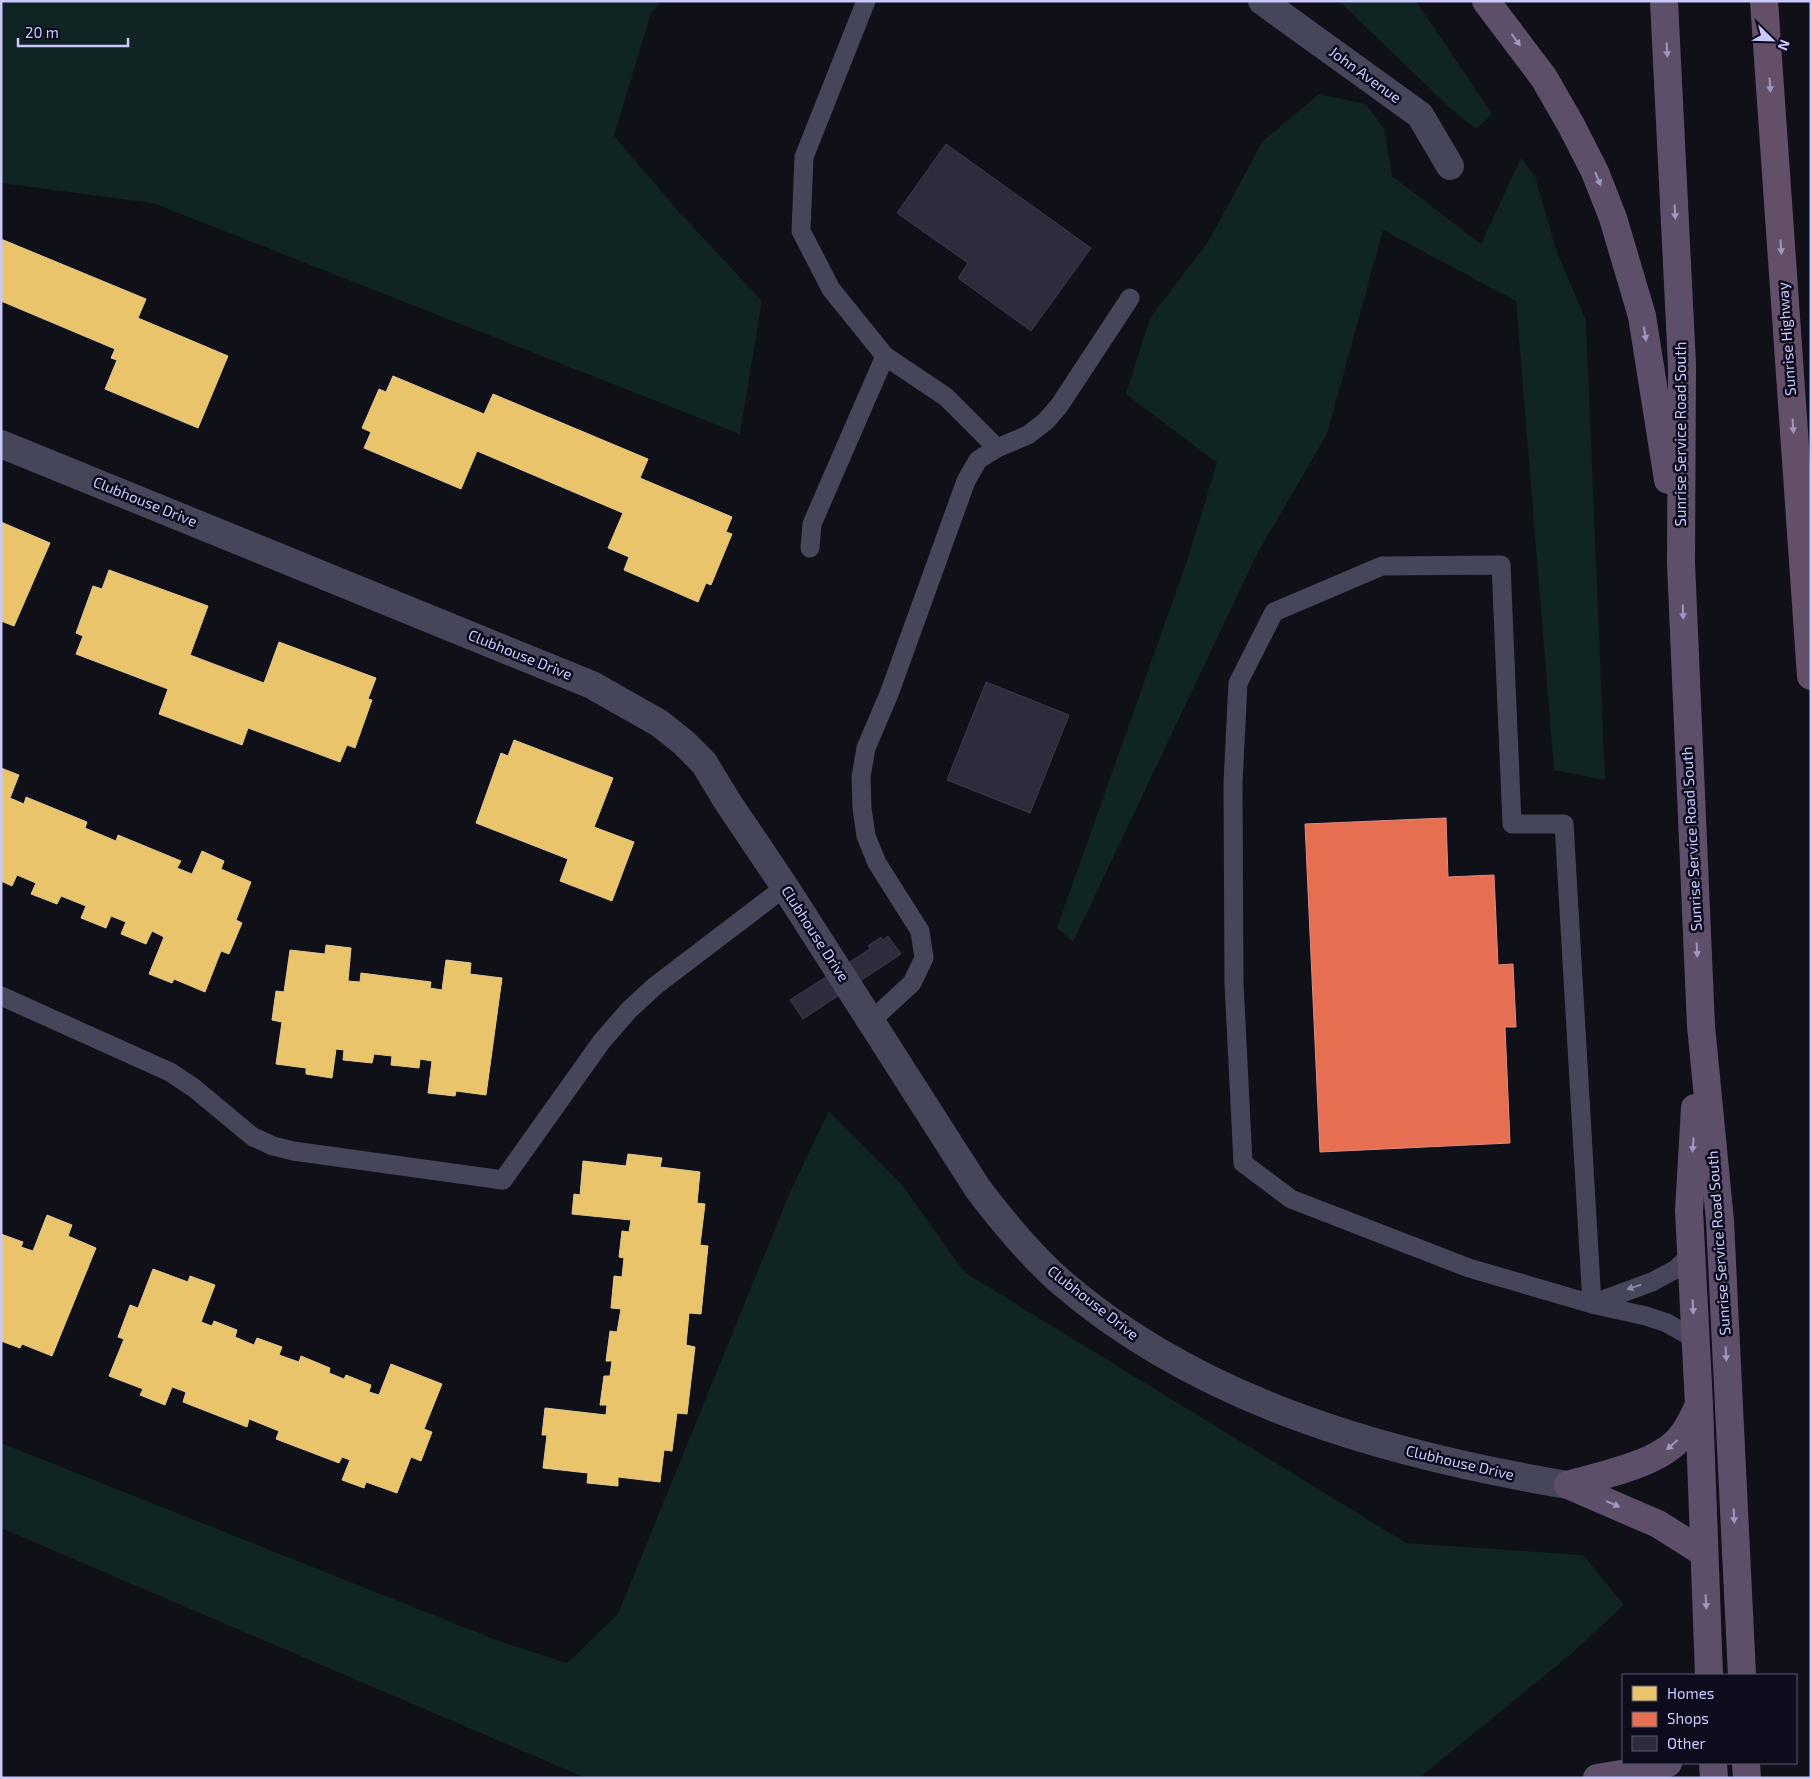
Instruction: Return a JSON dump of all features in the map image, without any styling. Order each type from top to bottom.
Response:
[{"type":"highway","points":[[1486,1],[1544,78],[1595,172],[1613,218],[1642,316],[1680,564]]},
{"type":"highway","name":"Sunrise Service Road South","points":[[1664,1],[1682,365],[1680,564],[1701,1026],[1720,1221],[1742,1674]]},
{"type":"highway","name":"Sunrise Highway","points":[[1764,1],[1811,676]]},
{"type":"highway","points":[[1701,1026],[1689,1211],[1710,1674]]},
{"type":"highway","points":[[1568,1485],[1647,1461],[1664,1452],[1679,1440],[1689,1427],[1699,1405]]},
{"type":"highway","points":[[1568,1485],[1658,1524],[1704,1553]]},
{"type":"highway","points":[[1596,1778],[1645,1770],[1665,1764]]},
{"type":"highway","points":[[1713,1764],[1714,1778]]},
{"type":"highway","points":[[1746,1764],[1747,1778]]},
{"type":"street","name":"John Avenue","points":[[1262,1],[1420,114],[1450,166]]},
{"type":"street","name":"Clubhouse Drive","points":[[1,444],[592,685],[635,708],[683,742],[704,763],[978,1189],[1003,1222],[1061,1282],[1098,1311],[1142,1341],[1232,1390],[1279,1410],[1328,1427],[1445,1461],[1506,1475],[1568,1485]]},
{"type":"lane","points":[[866,1],[804,157],[801,231],[831,289],[885,356],[946,397],[997,448]]},
{"type":"lane","points":[[871,1021],[912,983],[924,958],[920,932],[877,863],[866,836],[862,808],[861,777],[866,748],[889,694],[966,481],[978,460],[997,448],[1028,435],[1046,421],[1059,406],[1130,298]]},
{"type":"lane","points":[[810,548],[812,524],[885,356]]},
{"type":"lane","points":[[1592,1304],[1564,824],[1512,824],[1501,565],[1382,566],[1274,612],[1238,683],[1233,783],[1234,973],[1243,1163],[1291,1199],[1469,1268],[1592,1304],[1660,1320],[1695,1339]]},
{"type":"lane","points":[[1,996],[170,1072],[194,1088],[253,1137],[273,1146],[292,1151],[503,1180],[602,1041],[629,1010],[655,986],[785,887]]},
{"type":"lane","points":[[1592,1304],[1652,1282],[1676,1269],[1691,1255]]},
{"type":"green space","points":[[1,1],[661,1],[651,13],[614,136],[678,211],[762,301],[740,434],[153,203],[1,183]]},
{"type":"green space","points":[[1339,1],[1416,1],[1492,114],[1476,129],[1448,106]]},
{"type":"green space","points":[[1319,94],[1366,104],[1384,129],[1392,176],[1481,244],[1521,158],[1535,177],[1557,252],[1586,321],[1605,780],[1554,770],[1516,301],[1383,230],[1327,434],[1257,554],[1073,942],[1057,928],[1187,561],[1217,463],[1126,394],[1150,318],[1208,242],[1263,141]]},
{"type":"green space","points":[[829,1111],[903,1186],[964,1272],[1406,1543],[1583,1555],[1624,1605],[1571,1654],[1419,1778],[586,1778],[1,1528],[1,1443],[496,1640],[567,1663],[618,1614],[790,1192]]},
{"type":"building: Homes","points":[[1,239],[146,299],[138,318],[228,356],[198,428],[105,389],[117,360],[111,358],[115,349],[1,301]]},
{"type":"building: Homes","points":[[393,376],[484,414],[493,394],[648,459],[640,478],[732,517],[726,532],[732,534],[711,585],[706,583],[698,602],[624,570],[629,557],[608,548],[623,513],[477,451],[461,489],[364,448],[371,432],[362,428],[379,389],[386,392]]},
{"type":"building: Homes","points":[[1,522],[50,543],[14,626],[1,621]]},
{"type":"building: Homes","points":[[109,570],[208,606],[190,655],[264,683],[279,642],[376,678],[368,699],[372,700],[355,748],[347,745],[340,762],[248,728],[242,745],[159,714],[168,689],[76,654],[83,636],[76,633],[93,586],[102,589]]},
{"type":"building: Homes","points":[[514,740],[613,778],[594,827],[634,842],[612,901],[560,881],[568,859],[476,823],[501,753],[508,756]]},
{"type":"building: Homes","points":[[1,768],[19,775],[10,798],[24,804],[26,797],[87,822],[85,828],[116,841],[118,835],[181,861],[177,868],[192,874],[202,851],[224,861],[221,869],[251,882],[236,920],[242,923],[229,954],[221,951],[205,992],[174,979],[172,983],[149,974],[164,937],[152,931],[146,944],[121,934],[126,922],[111,916],[106,928],[81,918],[86,906],[61,896],[57,904],[31,894],[36,883],[17,875],[12,886],[1,881]]},
{"type":"building: Homes","points":[[326,945],[351,948],[348,981],[360,982],[361,973],[431,982],[430,988],[442,990],[446,960],[471,963],[470,974],[502,978],[486,1095],[456,1091],[455,1096],[428,1093],[432,1061],[420,1059],[419,1068],[391,1065],[392,1056],[374,1054],[372,1063],[343,1060],[344,1050],[336,1049],[332,1078],[306,1074],[306,1068],[276,1064],[282,1022],[272,1020],[276,991],[284,992],[290,950],[325,954]]},
{"type":"building: Homes","points":[[628,1154],[662,1158],[660,1167],[700,1172],[697,1203],[705,1204],[700,1245],[708,1246],[701,1314],[689,1313],[686,1345],[695,1347],[687,1414],[677,1413],[672,1451],[664,1450],[660,1482],[618,1477],[618,1486],[587,1483],[588,1473],[543,1468],[547,1435],[542,1435],[545,1408],[606,1415],[607,1405],[600,1405],[604,1376],[610,1376],[612,1361],[606,1361],[610,1331],[617,1332],[621,1309],[611,1308],[614,1276],[622,1277],[624,1258],[619,1257],[622,1231],[629,1232],[631,1220],[572,1214],[574,1194],[580,1195],[583,1161],[626,1166]]},
{"type":"building: Homes","points":[[47,1215],[72,1225],[68,1236],[96,1248],[52,1356],[22,1344],[20,1348],[1,1341],[1,1234],[23,1242],[21,1247],[33,1251]]},
{"type":"building: Homes","points":[[153,1269],[188,1282],[190,1276],[215,1285],[201,1322],[212,1326],[214,1321],[237,1330],[235,1337],[254,1345],[257,1338],[282,1347],[279,1355],[299,1362],[301,1356],[330,1368],[329,1373],[344,1379],[346,1375],[371,1385],[369,1392],[379,1395],[391,1364],[442,1384],[424,1429],[432,1432],[421,1461],[411,1457],[397,1493],[366,1482],[364,1488],[342,1480],[350,1460],[342,1457],[339,1463],[276,1439],[279,1431],[249,1419],[247,1427],[183,1402],[186,1392],[172,1387],[165,1405],[140,1395],[143,1389],[109,1376],[124,1339],[118,1337],[130,1305],[138,1308]]},
{"type":"building: Shops","points":[[1446,818],[1448,877],[1494,875],[1498,965],[1513,964],[1516,1027],[1505,1027],[1510,1143],[1320,1152],[1305,824]]},
{"type":"building: Other","points":[[946,144],[1091,248],[1031,331],[958,278],[968,263],[897,213]]},
{"type":"building: Other","points":[[986,682],[1069,715],[1030,813],[947,780]]},
{"type":"building: Other","points":[[888,936],[901,954],[803,1019],[790,1000],[870,949],[868,946],[881,937],[883,940]]}]
